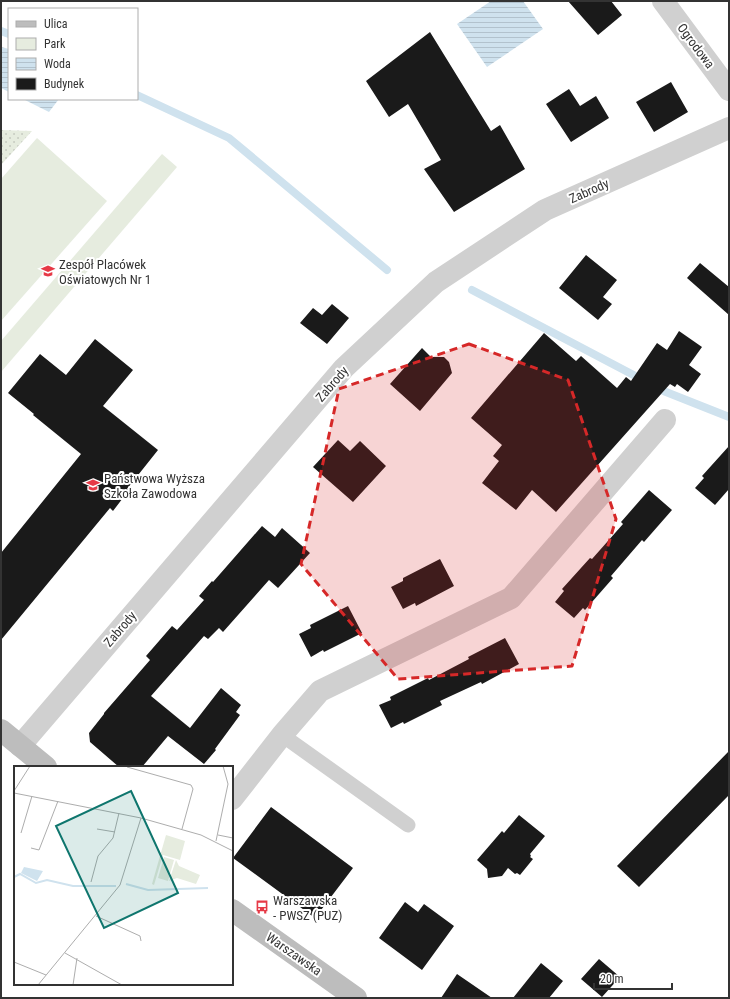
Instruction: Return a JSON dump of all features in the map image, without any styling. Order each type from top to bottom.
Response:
[{"type":"main road","points":[[1,730],[45,766]]},
{"type":"main road","name":"Warszawska","points":[[233,911],[356,998]]},
{"type":"street","name":"Ogrodowa","points":[[662,1],[729,90]]},
{"type":"street","name":"Zabrody","points":[[20,746],[344,368],[436,282],[545,210],[729,128]]},
{"type":"street","points":[[233,798],[282,735],[320,691],[511,598],[664,420]]},
{"type":"lane","points":[[282,735],[408,825]]},
{"type":"highlighted area","points":[[469,344],[568,380],[616,519],[572,666],[398,679],[301,564],[339,389]]},
{"type":"green space","points":[[1,130],[32,131],[1,165]]},
{"type":"green space","points":[[37,138],[107,201],[1,321],[1,179]]},
{"type":"green space","points":[[162,154],[177,167],[1,372],[1,341]]},
{"type":"water","points":[[491,1],[523,1],[543,29],[487,67],[457,24]]},
{"type":"water","points":[[1,47],[8,49],[8,92],[1,88]]},
{"type":"water","points":[[25,100],[58,100],[49,112]]},
{"type":"building","points":[[568,1],[611,1],[622,15],[598,35]]},
{"type":"building","points":[[430,32],[491,131],[500,125],[525,169],[454,212],[424,169],[441,160],[408,104],[389,117],[366,81]]},
{"type":"building","points":[[671,82],[688,112],[654,132],[636,102]]},
{"type":"building","points":[[569,89],[580,106],[596,96],[609,118],[571,142],[546,104]]},
{"type":"building","points":[[586,255],[617,280],[603,297],[612,304],[598,320],[559,288]]},
{"type":"building","points":[[700,263],[729,287],[729,315],[687,278]]},
{"type":"building","points":[[332,304],[349,318],[327,344],[300,323],[313,308],[322,315]]},
{"type":"building","points":[[679,331],[702,347],[689,365],[701,374],[688,392],[677,384],[675,387],[670,384],[556,512],[532,490],[516,510],[482,483],[499,461],[493,456],[502,445],[471,418],[544,333],[576,361],[581,356],[617,388],[626,377],[631,381],[657,343],[667,350]]},
{"type":"building","name":"Państwowa Wyższa Szkoła Zawodowa","points":[[95,339],[133,370],[103,406],[158,450],[127,489],[129,490],[113,511],[110,508],[1,640],[1,553],[81,454],[8,393],[40,354],[66,375]]},
{"type":"building","points":[[422,348],[431,357],[444,357],[449,362],[452,373],[420,411],[390,384]]},
{"type":"building","points":[[338,440],[350,451],[360,441],[386,466],[353,502],[313,467]]},
{"type":"building","points":[[729,446],[729,489],[715,505],[695,488],[704,478],[702,476]]},
{"type":"building","points":[[649,490],[672,510],[644,542],[642,540],[611,576],[613,578],[585,610],[583,608],[574,618],[555,602],[564,591],[562,589],[590,558],[592,559],[623,524],[621,522]]},
{"type":"building","points":[[262,526],[275,537],[282,528],[310,553],[278,588],[269,580],[223,632],[219,628],[208,639],[204,636],[151,696],[190,728],[221,688],[241,705],[236,712],[240,715],[215,749],[216,750],[204,764],[168,736],[143,766],[118,766],[90,742],[89,733],[104,713],[150,660],[146,656],[172,626],[177,630],[204,600],[199,596],[212,581],[213,582]]},
{"type":"building","points":[[440,559],[454,586],[416,606],[415,603],[403,609],[391,587],[403,581],[403,578]]},
{"type":"building","points":[[348,606],[362,633],[324,652],[323,650],[311,657],[299,634],[311,628],[310,625]]},
{"type":"building","points":[[505,638],[519,664],[482,684],[481,682],[440,701],[442,705],[404,724],[403,722],[391,728],[379,705],[391,700],[390,697],[428,678],[429,680],[469,659],[468,657]]},
{"type":"building","points":[[729,751],[729,795],[639,887],[617,866]]},
{"type":"building","points":[[271,807],[353,868],[315,918],[233,858]]},
{"type":"building","points":[[519,815],[545,836],[530,854],[530,857],[533,859],[520,875],[517,873],[515,874],[508,868],[502,876],[488,878],[487,869],[477,860],[502,831],[504,833]]},
{"type":"building","points":[[405,902],[418,912],[424,904],[454,926],[422,970],[379,938]]},
{"type":"building","points":[[599,959],[620,977],[602,997],[581,979]]},
{"type":"building","points":[[541,963],[563,981],[549,998],[513,998]]},
{"type":"building","points":[[457,974],[492,998],[441,998]]},
{"type":"waterway","points":[[1,31],[8,34]]},
{"type":"waterway","points":[[138,95],[229,138],[387,270]]},
{"type":"waterway","points":[[472,290],[643,380]]},
{"type":"waterway","points":[[655,387],[729,417]]},
{"type":"place","name":"Zespół Placówek Oświatowych Nr 1","points":[[48,271]]},
{"type":"place","name":"Państwowa Wyższa Szkoła Zawodowa","points":[[93,485]]},
{"type":"place","name":"Warszawska - PWSZ (PUZ)","points":[[262,907]]}]
